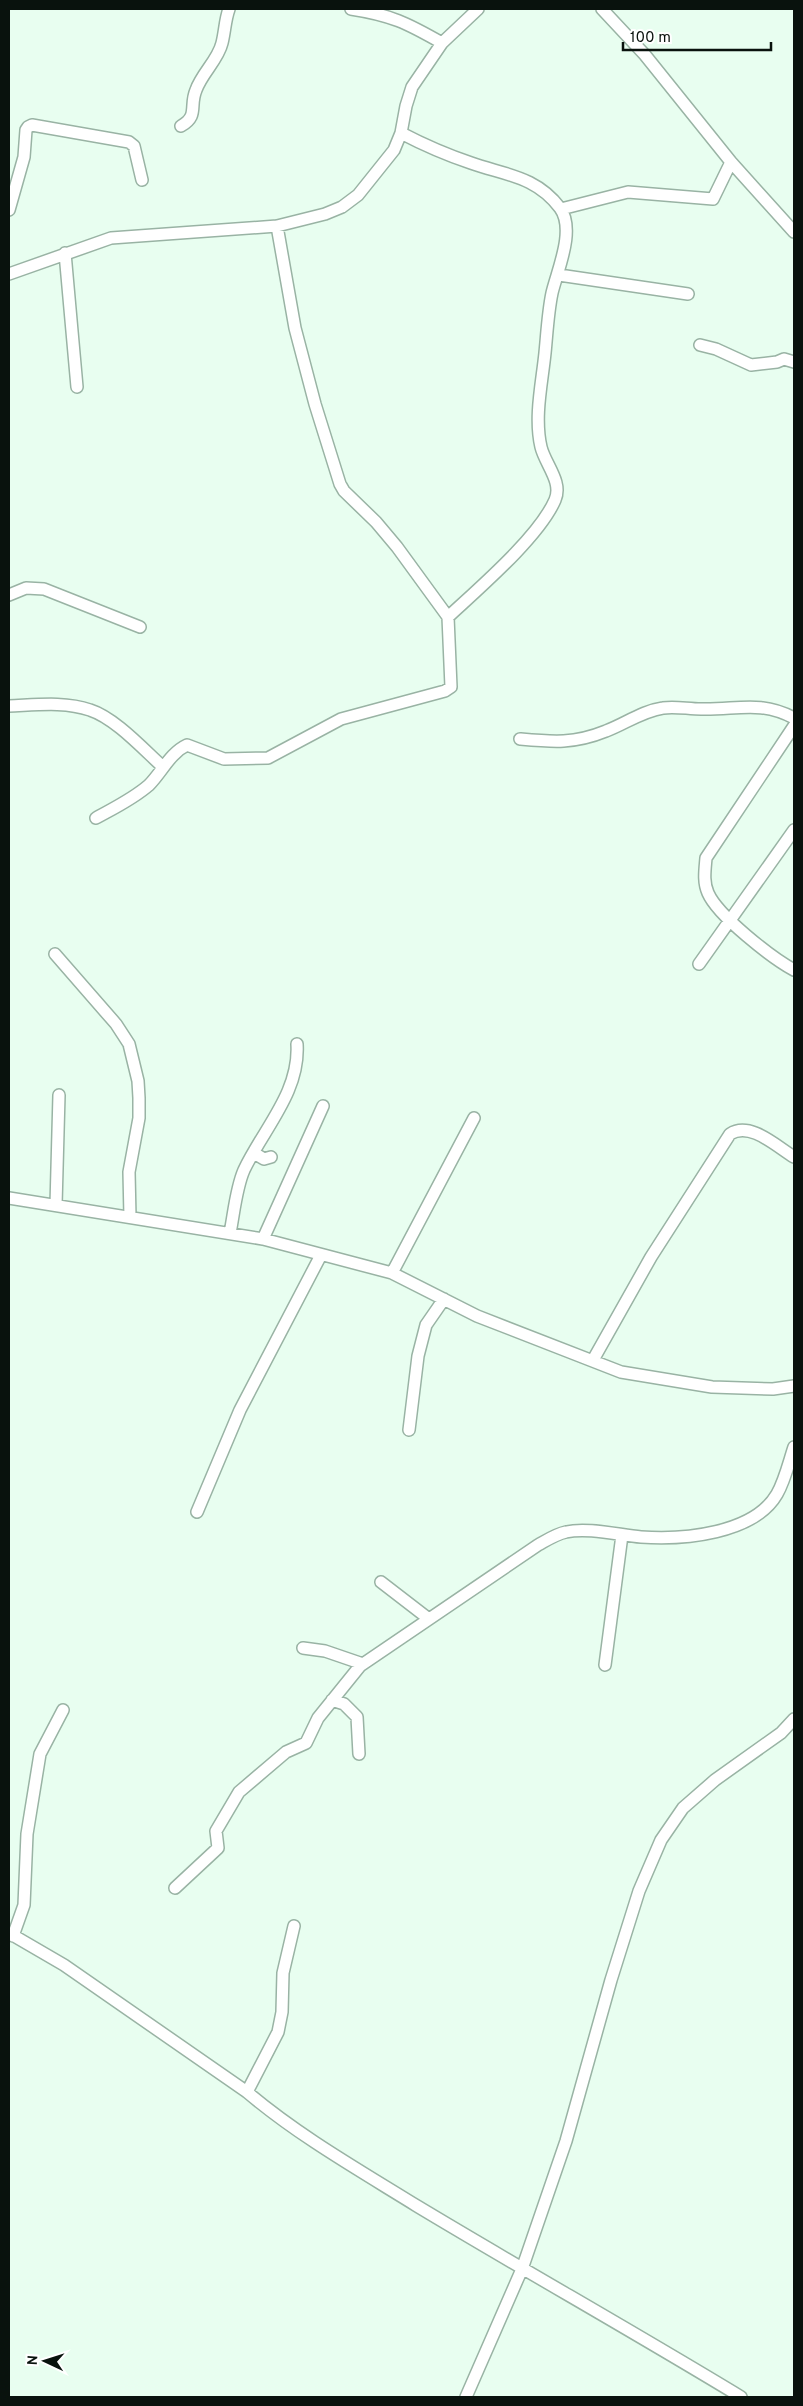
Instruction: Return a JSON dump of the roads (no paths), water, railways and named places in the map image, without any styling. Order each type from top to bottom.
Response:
[{"type":"street","points":[[181,126],[189,122],[192,117],[194,95],[201,78],[219,50],[229,9]]},
{"type":"street","points":[[351,9],[380,14],[404,21],[442,42]]},
{"type":"street","points":[[9,274],[111,238],[277,226],[325,214],[350,201],[377,173],[394,150],[401,133],[412,87],[442,42],[478,9]]},
{"type":"street","points":[[602,9],[675,90],[731,162],[794,232]]},
{"type":"street","points":[[9,210],[24,157],[26,130],[32,125],[129,142],[134,146],[142,180]]},
{"type":"street","points":[[401,133],[441,153],[526,179],[561,209],[566,235],[564,252],[553,289],[549,312],[539,426],[541,450],[554,479],[558,494],[547,515],[528,538],[448,617]]},
{"type":"street","points":[[561,209],[628,192],[713,199],[731,162]]},
{"type":"street","points":[[96,818],[139,794],[182,748],[187,746],[224,759],[268,758],[341,719],[445,691],[452,684],[448,617],[397,547],[376,522],[344,491],[340,484],[317,412],[295,328],[277,226]]},
{"type":"street","points":[[65,254],[77,387]]},
{"type":"street","points":[[558,275],[688,294]]},
{"type":"street","points":[[700,345],[716,349],[751,365],[777,362],[784,359],[794,362]]},
{"type":"street","points":[[9,595],[26,588],[44,588],[140,627]]},
{"type":"street","points":[[9,706],[74,706],[92,710],[118,727],[163,767]]},
{"type":"street","points":[[520,739],[558,743],[576,741],[607,731],[644,713],[662,708],[764,707],[780,711],[794,718]]},
{"type":"street","points":[[794,726],[706,858],[704,871],[708,892],[731,920],[776,960],[794,970]]},
{"type":"street","points":[[699,964],[794,830]]},
{"type":"street","points":[[55,954],[116,1024],[130,1050],[138,1081],[139,1112],[129,1172],[130,1217]]},
{"type":"street","points":[[230,1233],[244,1171],[292,1085],[298,1059],[297,1044]]},
{"type":"street","points":[[56,1205],[59,1095]]},
{"type":"street","points":[[263,1239],[323,1106]]},
{"type":"street","points":[[392,1273],[474,1118]]},
{"type":"street","points":[[593,1360],[652,1257],[730,1134],[743,1129],[751,1131],[794,1157]]},
{"type":"street","points":[[254,1153],[264,1159],[271,1157]]},
{"type":"street","points":[[9,1198],[263,1239],[392,1273],[477,1316],[621,1372],[712,1387],[773,1389],[794,1386]]},
{"type":"street","points":[[196,1512],[240,1410],[321,1255]]},
{"type":"street","points":[[409,1430],[418,1356],[426,1325],[444,1299]]},
{"type":"street","points":[[175,1888],[218,1848],[216,1831],[239,1792],[286,1752],[306,1743],[318,1718],[363,1664],[538,1544],[558,1534],[576,1531],[683,1537],[722,1530],[754,1516],[766,1508],[777,1493],[794,1447]]},
{"type":"street","points":[[605,1665],[622,1535]]},
{"type":"street","points":[[381,1582],[429,1619]]},
{"type":"street","points":[[303,1648],[325,1651],[363,1664]]},
{"type":"street","points":[[332,1700],[344,1704],[357,1717],[359,1754]]},
{"type":"street","points":[[63,1710],[40,1754],[27,1834],[24,1905],[11,1934],[64,1965],[247,2092],[271,2113],[342,2160],[522,2269],[741,2397]]},
{"type":"street","points":[[466,2397],[522,2269],[566,2141],[611,1980],[639,1891],[661,1840],[683,1808],[715,1780],[781,1733],[794,1719]]},
{"type":"street","points":[[247,2092],[278,2032],[282,2012],[283,1973],[294,1926]]}]
